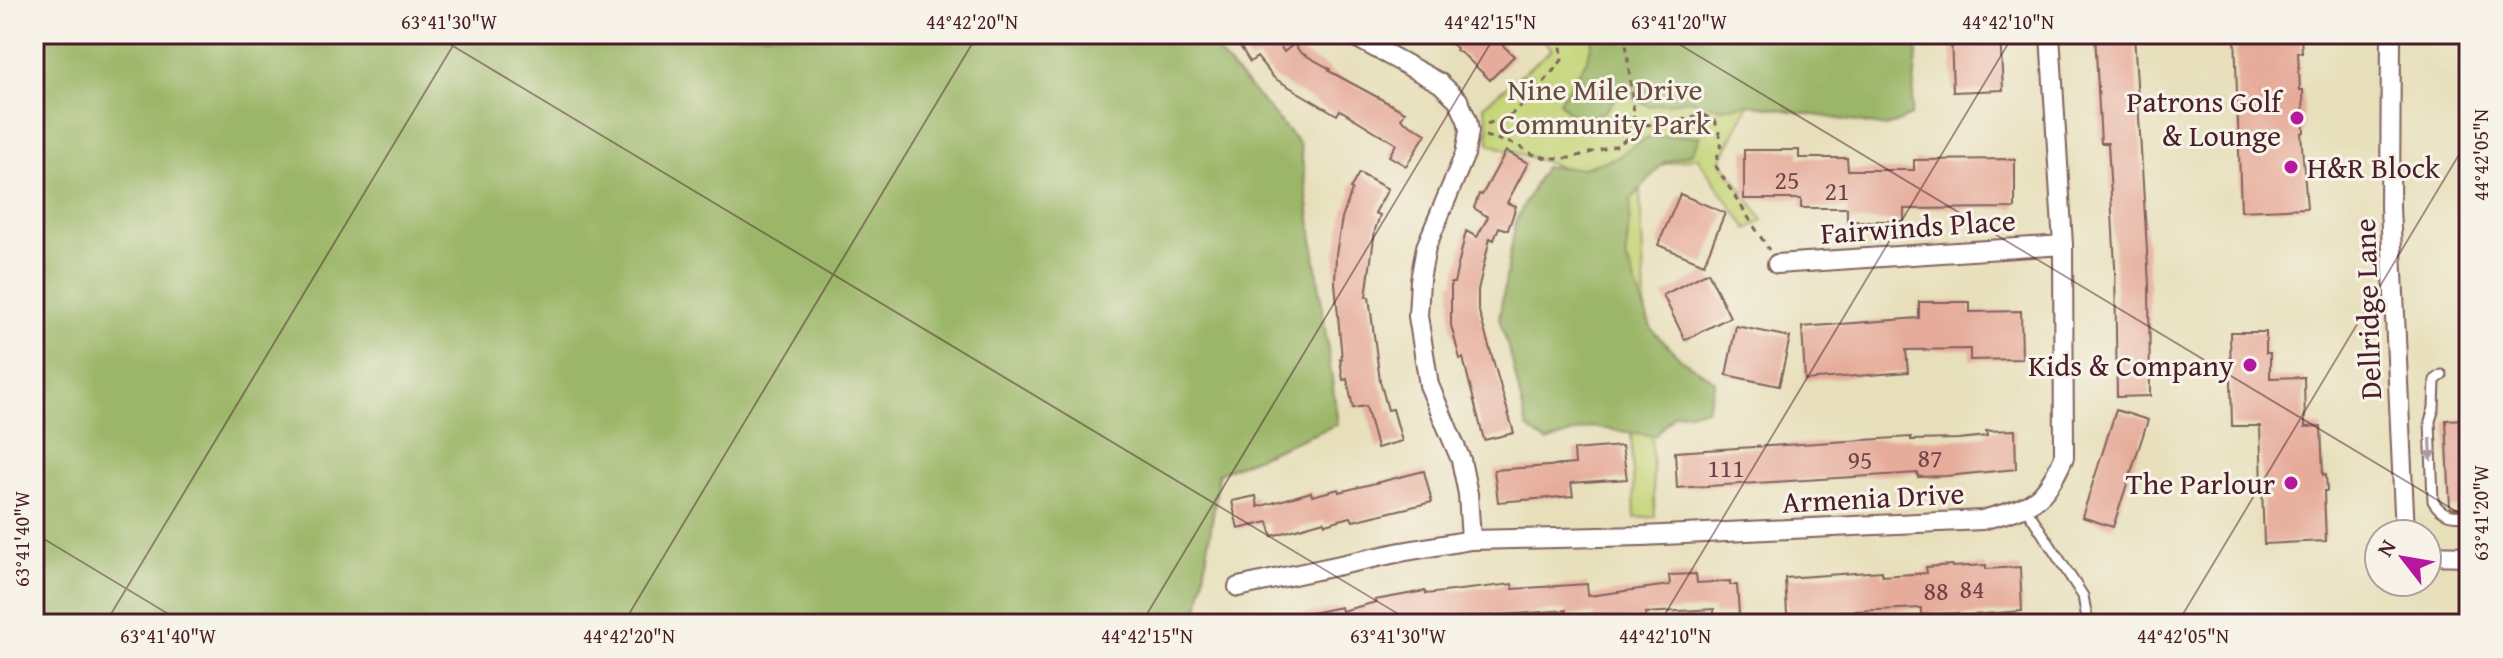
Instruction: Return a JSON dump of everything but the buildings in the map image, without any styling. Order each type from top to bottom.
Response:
[{"type":"street","points":[[1350,34],[1422,72],[1450,91],[1464,111],[1469,131],[1465,154],[1426,247],[1418,316],[1429,385],[1461,460],[1468,494],[1471,540]]},
{"type":"street","name":"Armenia Drive","points":[[1238,587],[1471,540],[1642,536],[1982,520],[2026,508],[2052,485],[2064,457],[2063,245],[2050,34]]},
{"type":"street","name":"Dellridge Lane","points":[[2391,34],[2390,207],[2404,518]]},
{"type":"street","name":"Fairwinds Place","points":[[1777,264],[2063,245]]},
{"type":"street","points":[[2443,555],[2469,556]]},
{"type":"lane","points":[[2442,375],[2435,380],[2430,421],[2433,501],[2439,511],[2450,516],[2469,516]]},
{"type":"lane","points":[[2026,508],[2083,596],[2088,624]]},
{"type":"path","points":[[1469,131],[1512,114],[1551,74],[1562,60],[1561,45],[1554,34]]},
{"type":"path","points":[[1469,131],[1517,145],[1547,158],[1570,158],[1619,145],[1628,137],[1633,125],[1625,34]]},
{"type":"path","points":[[1633,125],[1669,124],[1702,114],[1715,121],[1722,141],[1715,165],[1777,264]]},
{"type":"green space","points":[[34,34],[1201,34],[1300,144],[1338,424],[1219,473],[1197,624],[34,624]]},
{"type":"green space","name":"Nine Mile Drive Community Park","points":[[1538,34],[1839,34],[1756,90],[1721,160],[1763,220],[1748,230],[1697,157],[1639,170],[1655,517],[1635,518],[1631,431],[1570,170],[1489,144],[1484,105],[1552,49]]},
{"type":"green space","points":[[1594,34],[1919,34],[1911,116],[1886,127],[1750,104],[1722,108],[1689,100],[1649,106],[1621,91],[1604,112],[1576,121],[1559,102],[1587,60]]},
{"type":"green space","points":[[1701,136],[1692,153],[1663,163],[1631,200],[1626,257],[1652,330],[1682,360],[1715,381],[1707,409],[1674,414],[1655,436],[1592,427],[1546,442],[1527,428],[1499,318],[1516,220],[1544,167],[1582,168],[1618,157],[1633,145],[1651,137]]},
{"type":"place","name":"Patrons Golf & Lounge","points":[[2297,118]]},
{"type":"place","name":"H&R Block","points":[[2291,167]]},
{"type":"place","name":"Kids & Company","points":[[2250,365]]},
{"type":"place","name":"The Parlour","points":[[2291,483]]}]
